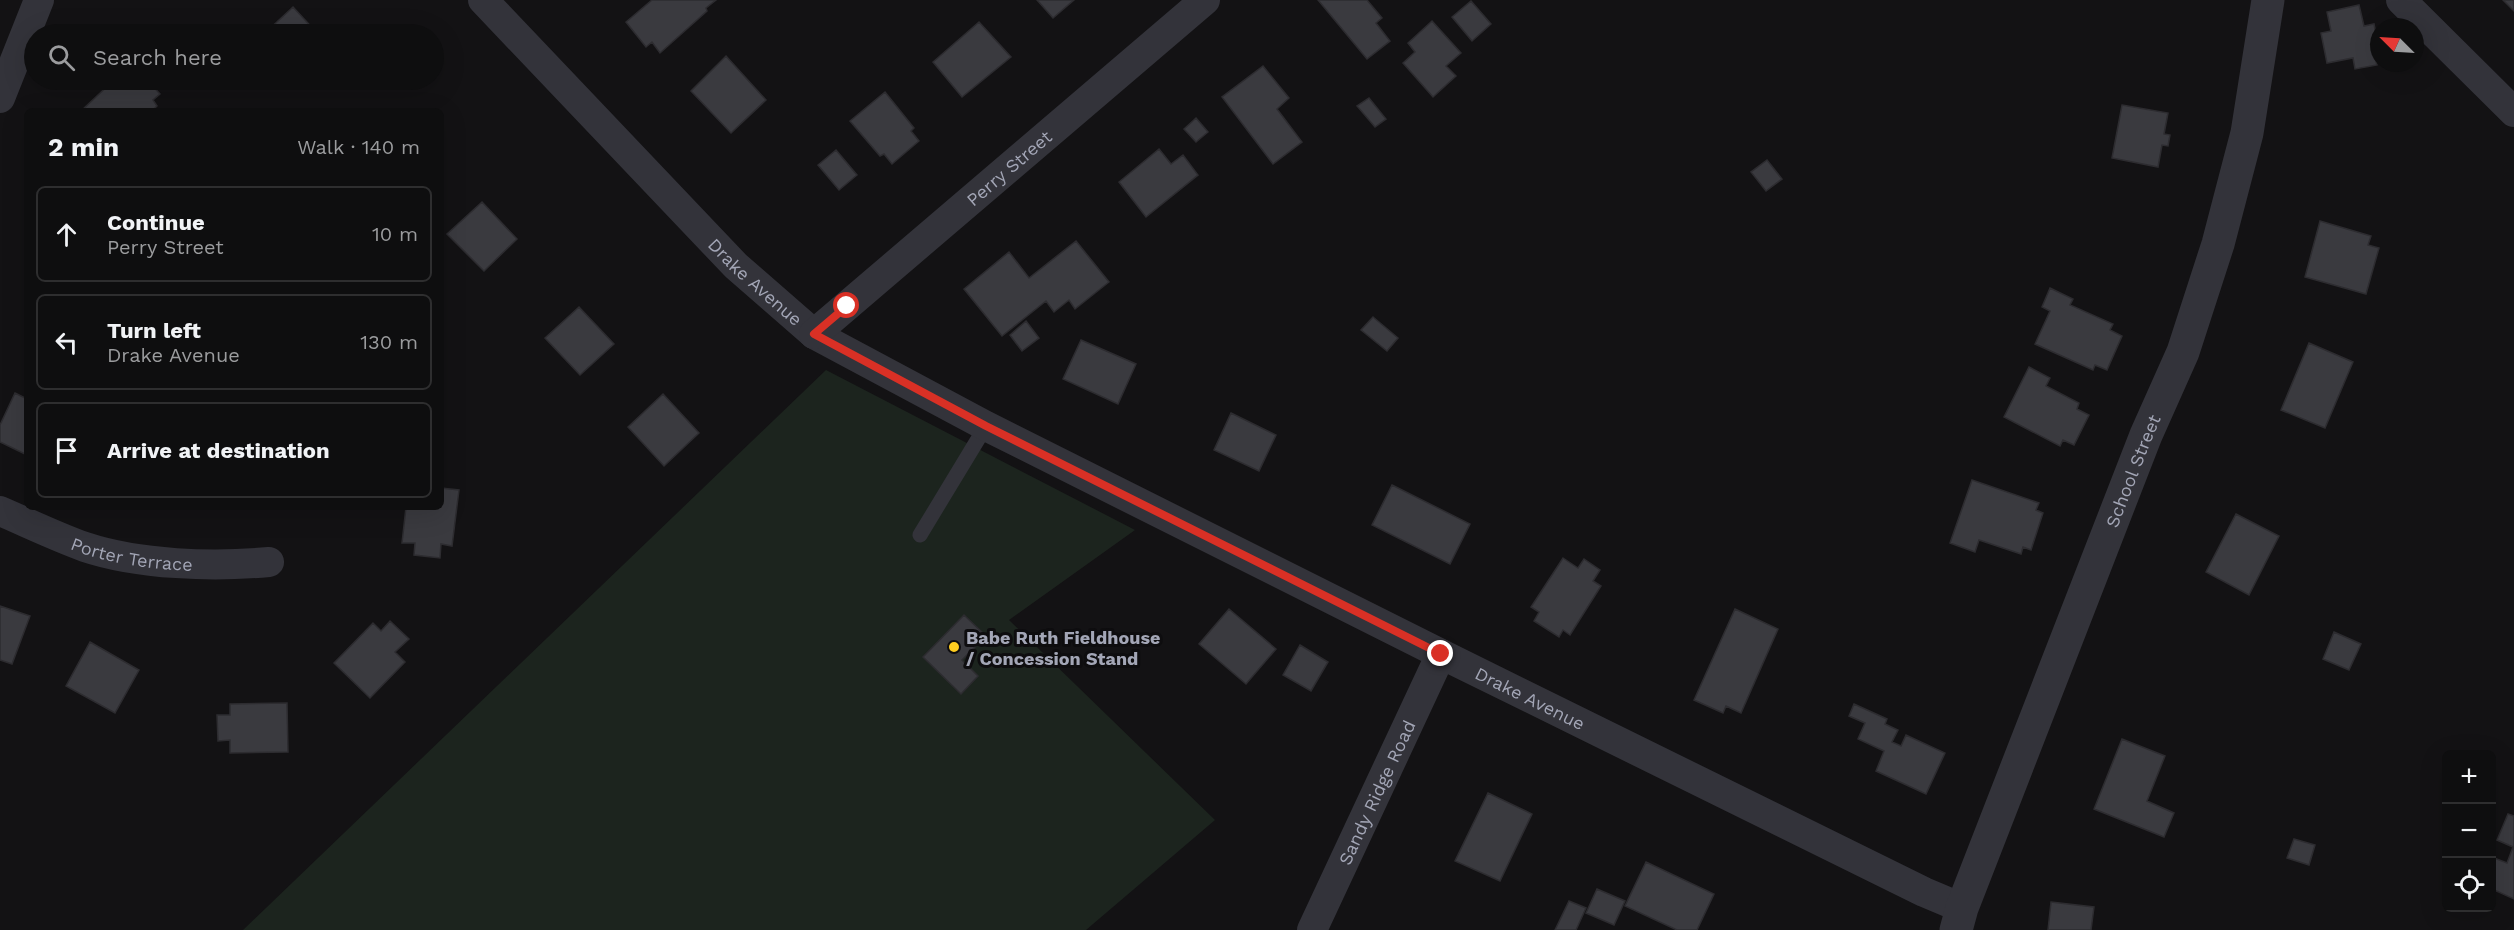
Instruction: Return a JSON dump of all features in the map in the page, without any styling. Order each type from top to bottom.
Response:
[{"type":"street","points":[[29,24],[39,0]]},
{"type":"street","name":"Drake Avenue","points":[[483,0],[736,266],[814,334],[986,426],[1924,892],[1959,919]]},
{"type":"street","name":"Perry Street","points":[[814,334],[1204,0]]},
{"type":"street","name":"School Street","points":[[1959,919],[2146,435],[2183,352],[2218,244],[2247,133],[2268,0]]},
{"type":"street","points":[[2401,0],[2514,112]]},
{"type":"street","points":[[0,98],[24,38]]},
{"type":"street","name":"Porter Terrace","points":[[0,511],[85,547],[111,554],[175,563],[212,565],[268,562]]},
{"type":"street","name":"Sandy Ridge Road","points":[[1312,930],[1441,654]]},
{"type":"lane","points":[[920,535],[986,426]]},
{"type":"shaded area","points":[[826,370],[1135,530],[1009,620],[1215,820],[1086,930],[243,930]]},
{"type":"building","points":[[652,0],[716,0],[706,8],[707,11],[660,53],[652,42],[646,47],[626,22]]},
{"type":"building","points":[[1037,0],[1074,0],[1053,18]]},
{"type":"building","points":[[1318,0],[1367,0],[1382,18],[1376,23],[1390,41],[1367,59]]},
{"type":"building","points":[[2503,0],[2514,0],[2514,11]]},
{"type":"building","points":[[1471,1],[1491,24],[1472,41],[1452,17]]},
{"type":"building","points":[[2359,5],[2364,26],[2370,25],[2370,66],[2355,69],[2353,58],[2327,63],[2321,33],[2331,31],[2327,12]]},
{"type":"building","points":[[293,7],[309,24],[275,24]]},
{"type":"building","points":[[1432,21],[1461,53],[1446,66],[1456,76],[1433,97],[1403,63],[1415,52],[1408,43]]},
{"type":"building","points":[[979,22],[1011,57],[962,97],[933,62]]},
{"type":"building","points":[[726,56],[766,100],[731,133],[691,91]]},
{"type":"building","points":[[1263,66],[1289,98],[1277,109],[1302,142],[1273,164],[1222,97]]},
{"type":"building","points":[[103,90],[156,90],[160,94],[153,100],[157,106],[155,108],[84,108]]},
{"type":"building","points":[[885,92],[914,128],[911,131],[919,141],[892,164],[884,154],[880,156],[850,121]]},
{"type":"building","points":[[1369,98],[1386,119],[1375,127],[1357,106]]},
{"type":"building","points":[[2122,105],[2168,113],[2164,134],[2170,135],[2168,146],[2162,145],[2158,167],[2112,158]]},
{"type":"building","points":[[1196,118],[1208,132],[1196,142],[1184,129]]},
{"type":"building","points":[[1159,149],[1171,164],[1183,155],[1198,175],[1146,217],[1119,182]]},
{"type":"building","points":[[836,150],[857,175],[839,190],[818,165]]},
{"type":"building","points":[[1767,160],[1782,179],[1766,191],[1751,172]]},
{"type":"building","points":[[482,202],[517,239],[484,271],[447,234]]},
{"type":"building","points":[[2320,221],[2371,236],[2368,245],[2379,248],[2366,294],[2305,277]]},
{"type":"building","points":[[1076,241],[1109,282],[1075,309],[1069,300],[1054,312],[1046,301],[1002,336],[964,289],[1009,252],[1029,278]]},
{"type":"building","points":[[2050,288],[2073,299],[2070,305],[2113,324],[2110,330],[2122,336],[2107,370],[2095,365],[2093,370],[2035,344],[2050,311],[2042,307]]},
{"type":"building","points":[[579,307],[614,344],[580,375],[545,338]]},
{"type":"building","points":[[1373,317],[1398,338],[1387,351],[1361,330]]},
{"type":"building","points":[[1026,321],[1039,338],[1022,351],[1010,335]]},
{"type":"building","points":[[1081,340],[1136,364],[1118,404],[1063,379]]},
{"type":"building","points":[[2309,343],[2353,362],[2325,428],[2281,410]]},
{"type":"building","points":[[2029,367],[2050,378],[2046,386],[2079,403],[2077,409],[2089,415],[2074,445],[2063,440],[2060,446],[2004,417]]},
{"type":"building","points":[[15,393],[24,398],[24,454],[0,442],[0,425]]},
{"type":"building","points":[[663,394],[699,433],[664,466],[628,427]]},
{"type":"building","points":[[1231,413],[1276,435],[1259,471],[1214,450]]},
{"type":"building","points":[[1972,480],[2039,503],[2036,510],[2043,513],[2031,550],[2023,547],[2021,554],[1979,540],[1975,552],[1950,543]]},
{"type":"building","points":[[1392,485],[1470,524],[1450,564],[1372,525]]},
{"type":"building","points":[[444,488],[459,490],[452,546],[441,544],[440,558],[414,555],[415,543],[402,543],[406,510],[444,510]]},
{"type":"building","points":[[2236,514],[2279,536],[2249,595],[2206,572]]},
{"type":"building","points":[[1563,558],[1578,568],[1584,559],[1600,570],[1593,581],[1601,586],[1570,635],[1563,630],[1559,637],[1534,621],[1539,612],[1531,607]]},
{"type":"building","points":[[0,606],[30,616],[12,664],[0,660]]},
{"type":"building","points":[[1229,609],[1276,649],[1246,684],[1199,644]]},
{"type":"building","points":[[1735,609],[1778,629],[1741,713],[1726,706],[1723,713],[1694,700]]},
{"type":"building","name":"Babe Ruth Fieldhouse / Concession Stand","points":[[964,615],[986,636],[962,660],[978,676],[961,694],[923,657]]},
{"type":"building","points":[[390,621],[409,639],[395,652],[405,662],[370,698],[334,663],[373,623],[381,631]]},
{"type":"building","points":[[2334,632],[2361,644],[2349,670],[2323,659]]},
{"type":"building","points":[[90,642],[139,670],[115,713],[66,686]]},
{"type":"building","points":[[1300,645],[1328,662],[1311,691],[1283,675]]},
{"type":"building","points":[[287,703],[288,752],[230,753],[230,740],[218,741],[217,715],[230,715],[230,704]]},
{"type":"building","points":[[1854,704],[1887,719],[1885,724],[1898,730],[1892,742],[1901,746],[1906,735],[1945,753],[1926,794],[1876,771],[1884,751],[1858,739],[1865,723],[1849,716]]},
{"type":"building","points":[[2122,739],[2165,756],[2147,801],[2174,813],[2164,837],[2094,809]]},
{"type":"building","points":[[1488,793],[1532,814],[1500,881],[1455,861]]},
{"type":"building","points":[[2508,814],[2514,816],[2514,899],[2496,891],[2496,859],[2507,863],[2513,847],[2497,840]]},
{"type":"building","points":[[2294,839],[2315,845],[2309,865],[2287,858]]},
{"type":"building","points":[[1646,862],[1714,894],[1697,930],[1677,930],[1625,906]]},
{"type":"building","points":[[1597,889],[1625,901],[1614,925],[1586,913]]},
{"type":"building","points":[[1569,901],[1586,908],[1576,930],[1555,930]]},
{"type":"building","points":[[2051,902],[2094,907],[2091,930],[2048,930]]},
{"type":"place","name":"Babe Ruth Fieldhouse / Concession Stand","points":[[954,647]]},
{"type":"route","points":[[847,306],[814,334],[870,366],[986,426],[1441,654]]}]
